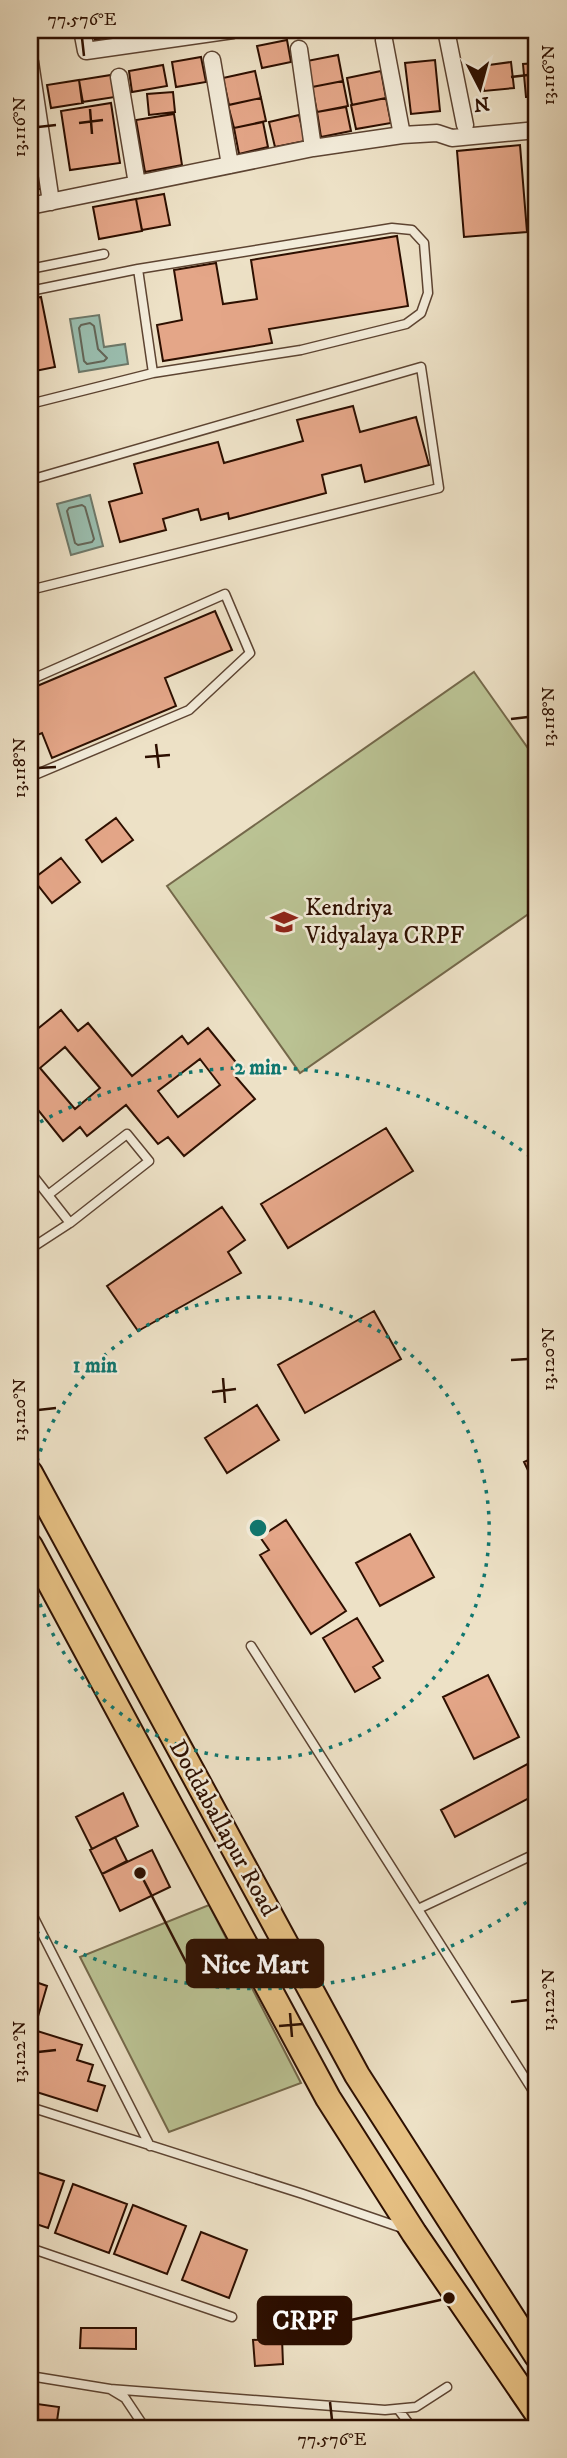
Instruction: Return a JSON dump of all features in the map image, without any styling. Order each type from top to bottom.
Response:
[{"type":"main road","name":"Doddaballapur Road","points":[[30,1473],[357,2075],[537,2356]]},
{"type":"main road","name":"Doddaballapur Road","points":[[31,1551],[328,2098],[414,2233],[537,2413]]},
{"type":"street","points":[[82,30],[86,51],[233,30]]},
{"type":"street","points":[[446,30],[465,125]]},
{"type":"street","points":[[384,40],[402,135]]},
{"type":"street","points":[[299,49],[313,148]]},
{"type":"street","points":[[212,60],[230,165]]},
{"type":"street","points":[[30,62],[51,202]]},
{"type":"street","points":[[119,77],[137,184]]},
{"type":"street","points":[[437,133],[449,127],[537,119]]},
{"type":"street","points":[[30,206],[313,148],[402,135],[437,133],[452,138],[537,130]]},
{"type":"lane","points":[[30,291],[138,270],[392,228],[412,230],[424,243],[428,293],[421,313],[406,324],[301,350],[153,373],[30,404]]},
{"type":"lane","points":[[30,270],[104,254]]},
{"type":"lane","points":[[138,270],[153,373]]},
{"type":"lane","points":[[30,480],[421,367],[439,488],[30,590]]},
{"type":"lane","points":[[30,680],[225,594],[250,653],[189,710],[30,777]]},
{"type":"lane","points":[[30,1249],[70,1223],[149,1161],[127,1134],[48,1195]]},
{"type":"lane","points":[[30,1172],[70,1223]]},
{"type":"lane","points":[[251,1646],[537,2098]]},
{"type":"lane","points":[[418,1909],[537,1853]]},
{"type":"lane","points":[[30,1910],[150,2146]]},
{"type":"lane","points":[[30,2106],[303,2194],[414,2233]]},
{"type":"lane","points":[[30,2248],[232,2316]]},
{"type":"lane","points":[[30,2376],[110,2389],[398,2409],[416,2407],[447,2387]]},
{"type":"lane","points":[[110,2389],[125,2398],[145,2428]]},
{"type":"lane","points":[[398,2409],[412,2428]]},
{"type":"shaded area","points":[[474,672],[537,761],[537,908],[300,1073],[167,886]]},
{"type":"shaded area","points":[[209,1905],[301,2083],[169,2132],[80,1957]]},
{"type":"water","points":[[99,315],[104,347],[125,344],[128,364],[79,372],[70,319]]},
{"type":"water","points":[[90,495],[103,546],[71,555],[57,504]]},
{"type":"building","points":[[93,30],[121,30],[122,34],[95,40]]},
{"type":"building","points":[[388,30],[420,30],[420,32],[390,38]]},
{"type":"building","points":[[287,40],[291,62],[262,68],[257,46]]},
{"type":"building","points":[[338,55],[343,81],[312,87],[307,61]]},
{"type":"building","points":[[201,57],[206,82],[176,87],[172,62]]},
{"type":"building","points":[[435,60],[440,111],[411,114],[405,63]]},
{"type":"building","points":[[511,62],[514,88],[484,91],[481,66]]},
{"type":"building","points":[[537,63],[537,97],[526,97],[523,64]]},
{"type":"building","points":[[163,65],[167,86],[132,92],[129,71]]},
{"type":"building","points":[[255,71],[261,98],[229,105],[223,78]]},
{"type":"building","points":[[381,71],[386,98],[352,105],[347,78]]},
{"type":"building","points":[[111,75],[115,97],[82,102],[79,80]]},
{"type":"building","points":[[79,80],[83,103],[51,108],[47,85]]},
{"type":"building","points":[[343,81],[348,106],[317,112],[312,87]]},
{"type":"building","points":[[173,92],[175,112],[149,115],[147,94]]},
{"type":"building","points":[[261,98],[266,121],[234,128],[228,105]]},
{"type":"building","points":[[386,98],[391,123],[356,129],[351,105]]},
{"type":"building","points":[[111,103],[120,163],[70,170],[61,111]]},
{"type":"building","points":[[346,107],[351,131],[321,137],[317,112]]},
{"type":"building","points":[[174,114],[182,165],[145,172],[136,120]]},
{"type":"building","points":[[299,115],[305,141],[275,147],[269,122]]},
{"type":"building","points":[[263,122],[268,147],[239,154],[234,128]]},
{"type":"building","points":[[531,143],[537,143],[537,206]]},
{"type":"building","points":[[520,145],[527,232],[464,237],[457,151]]},
{"type":"building","points":[[41,168],[44,188],[30,191],[30,170]]},
{"type":"building","points":[[164,194],[170,225],[142,230],[136,199]]},
{"type":"building","points":[[136,199],[142,231],[99,239],[93,207]]},
{"type":"building","points":[[397,236],[408,306],[269,329],[272,343],[163,361],[157,325],[182,320],[174,270],[216,263],[223,304],[257,299],[251,260]]},
{"type":"building","points":[[41,297],[55,367],[30,372],[30,299]]},
{"type":"building","points":[[353,406],[360,432],[416,417],[429,465],[365,482],[361,465],[322,475],[326,493],[229,519],[228,513],[201,520],[198,509],[163,519],[166,530],[120,542],[109,502],[142,493],[134,464],[218,442],[224,463],[303,441],[297,420]]},
{"type":"building","points":[[30,546],[36,569],[30,571]]},
{"type":"building","points":[[215,611],[232,650],[165,678],[176,706],[52,758],[42,733],[30,738],[30,689]]},
{"type":"building","points":[[116,818],[133,840],[102,862],[86,840]]},
{"type":"building","points":[[61,858],[80,882],[52,903],[33,879]]},
{"type":"building","points":[[61,1010],[78,1031],[88,1023],[132,1076],[182,1036],[188,1044],[208,1028],[243,1071],[236,1077],[255,1099],[184,1156],[168,1137],[158,1144],[126,1105],[87,1136],[80,1127],[63,1141],[30,1100],[30,1035]],"holes":[[[65,1047],[100,1088],[75,1109],[40,1068]],[[200,1059],[220,1085],[178,1117],[158,1091]]]},
{"type":"building","points":[[386,1128],[413,1171],[288,1248],[261,1204]]},
{"type":"building","points":[[222,1207],[245,1240],[228,1252],[241,1273],[138,1331],[107,1286]]},
{"type":"building","points":[[374,1311],[401,1359],[305,1413],[278,1365]]},
{"type":"building","points":[[257,1405],[279,1440],[227,1473],[205,1438]]},
{"type":"building","points":[[537,1456],[537,1489],[524,1462]]},
{"type":"building","points":[[286,1520],[346,1611],[311,1634],[260,1555],[269,1550],[260,1537]]},
{"type":"building","points":[[410,1534],[434,1577],[380,1606],[356,1563]]},
{"type":"building","points":[[357,1618],[383,1661],[373,1667],[380,1678],[355,1692],[323,1638]]},
{"type":"building","points":[[488,1675],[519,1737],[474,1759],[443,1697]]},
{"type":"building","points":[[537,1759],[537,1794],[455,1837],[441,1810]]},
{"type":"building","points":[[123,1793],[138,1826],[92,1849],[76,1817]]},
{"type":"building","points":[[115,1837],[127,1861],[102,1874],[90,1850]]},
{"type":"building","points":[[152,1850],[170,1887],[120,1911],[102,1874]]},
{"type":"building","points":[[537,1876],[537,1895],[536,1895],[529,1880]]},
{"type":"building","points":[[30,1980],[47,1986],[34,2030],[82,2045],[77,2060],[93,2065],[88,2081],[105,2086],[97,2111],[30,2090]]},
{"type":"building","points":[[30,2170],[64,2181],[48,2228],[30,2222]]},
{"type":"building","points":[[73,2184],[127,2204],[109,2253],[55,2233]]},
{"type":"building","points":[[133,2205],[186,2226],[167,2274],[114,2254]]},
{"type":"building","points":[[201,2232],[247,2250],[229,2298],[182,2280]]},
{"type":"building","points":[[81,2328],[136,2328],[136,2349],[80,2348]]},
{"type":"building","points":[[282,2338],[283,2364],[255,2366],[253,2340]]},
{"type":"building","points":[[30,2403],[59,2407],[56,2428],[30,2428]]},
{"type":"place","name":"Kendriya Vidyalaya CRPF","points":[[284,922]]},
{"type":"place","name":"Nice Mart","points":[[140,1873]]},
{"type":"place","name":"CRPF","points":[[449,2298]]}]
